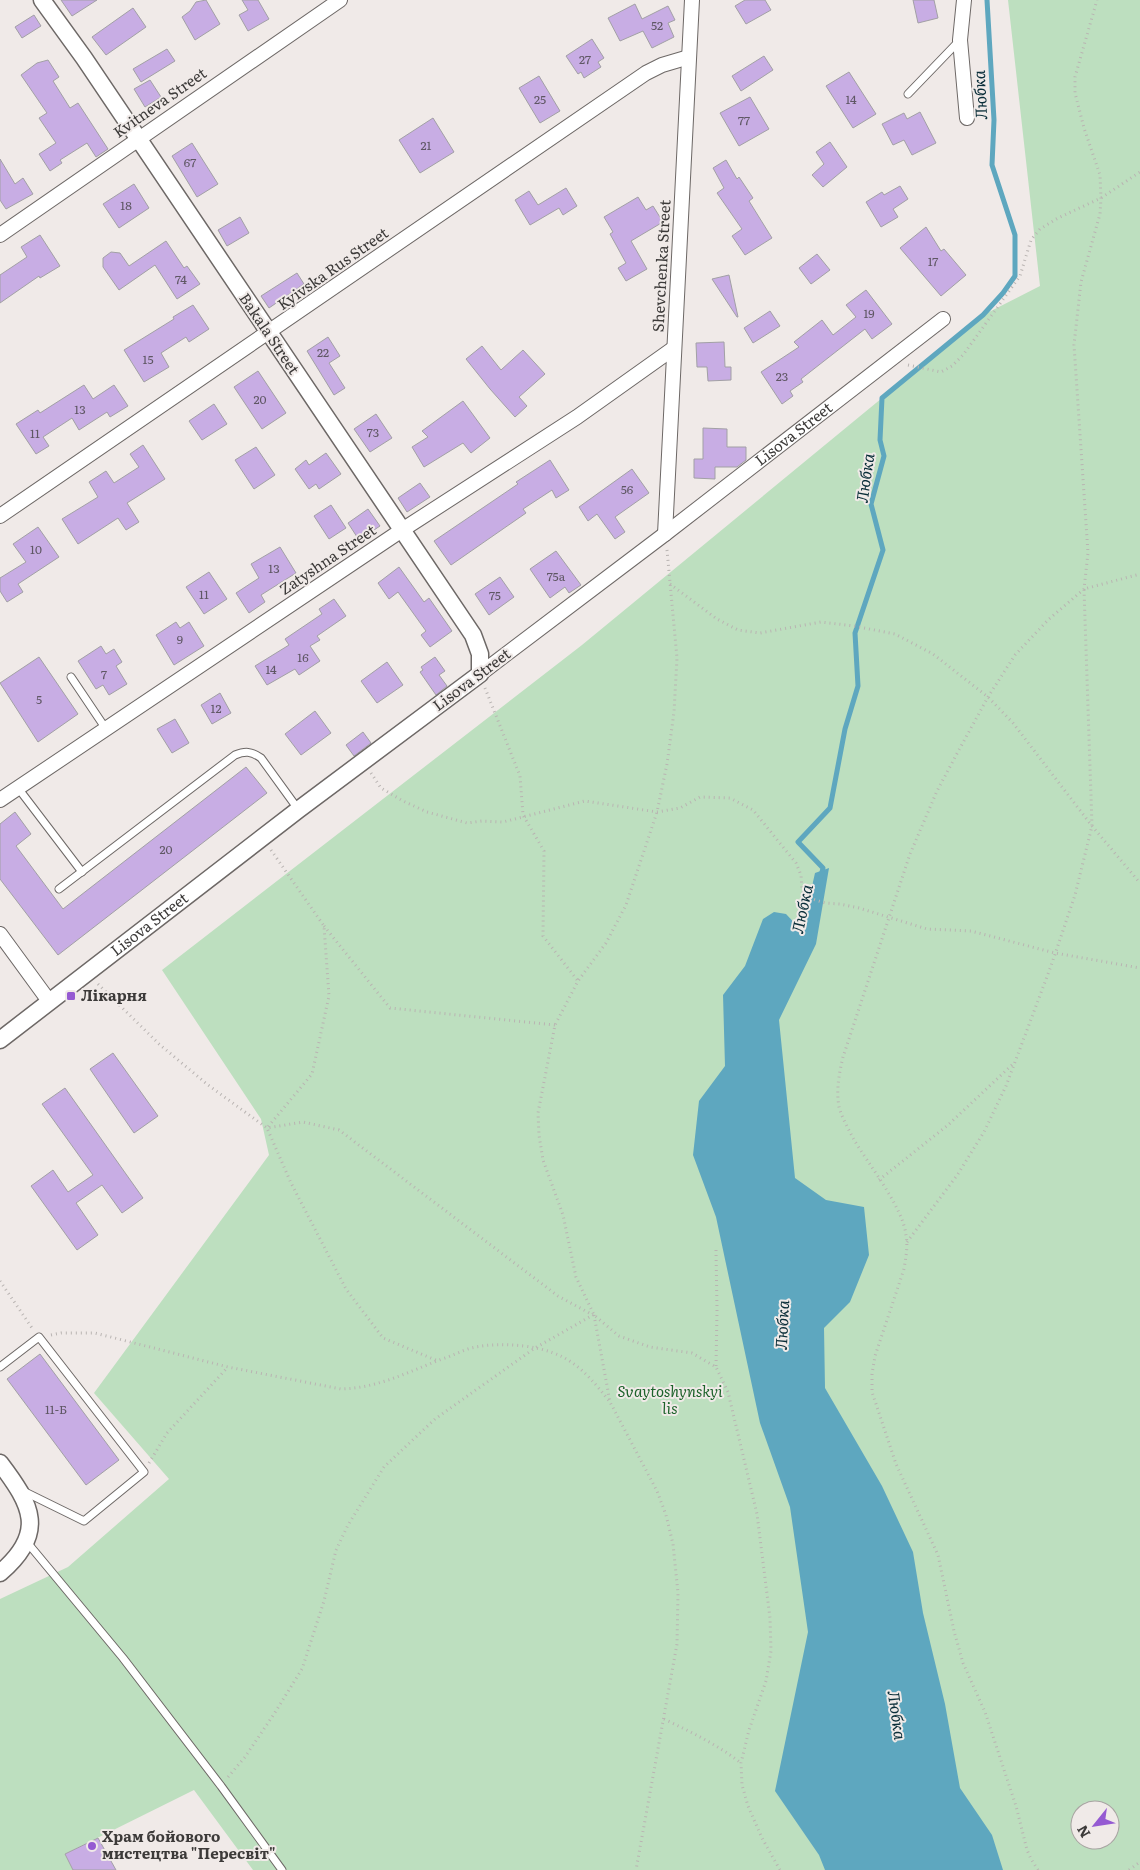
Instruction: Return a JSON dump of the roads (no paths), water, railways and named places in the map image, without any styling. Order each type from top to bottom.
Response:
[{"type":"street","name":"Bakala Street","points":[[42,0],[138,138],[473,635],[480,654],[480,674]]},
{"type":"street","name":"Kvitneva Street","points":[[0,235],[340,0]]},
{"type":"street","name":"Shevchenka Street","points":[[665,534],[692,0]]},
{"type":"street","points":[[964,0],[960,40],[967,118]]},
{"type":"street","name":"Kyivska Rus Street","points":[[0,516],[646,73],[662,65],[689,57]]},
{"type":"street","name":"Lisova Street","points":[[0,1040],[298,810],[665,534],[943,319]]},
{"type":"street","name":"Zatyshna Street","points":[[0,800],[402,530],[577,417],[674,348]]},
{"type":"street","points":[[0,934],[49,1001]]},
{"type":"street","points":[[0,1463],[20,1490],[30,1519],[26,1541],[15,1558],[0,1573]]},
{"type":"lane","points":[[908,94],[960,40]]},
{"type":"lane","points":[[71,677],[106,729]]},
{"type":"lane","points":[[59,889],[235,755],[244,751],[254,753],[261,758],[298,810]]},
{"type":"lane","points":[[18,788],[82,872]]},
{"type":"lane","points":[[0,1367],[39,1338],[144,1472],[84,1521],[20,1490]]},
{"type":"lane","points":[[26,1541],[123,1658],[282,1870]]},
{"type":"water","points":[[829,868],[816,944],[779,1020],[795,1178],[826,1200],[864,1207],[869,1255],[850,1302],[824,1328],[825,1388],[882,1486],[913,1552],[923,1613],[945,1704],[960,1788],[992,1835],[1003,1870],[825,1870],[819,1855],[775,1791],[808,1632],[790,1507],[760,1423],[716,1217],[693,1155],[699,1101],[725,1066],[723,995],[745,966],[763,919],[774,912],[786,914],[802,931],[815,873]]},
{"type":"waterway","name":"Любка","points":[[821,876],[823,868],[798,842],[830,808],[845,729],[858,686],[855,633],[883,550],[871,504],[884,456],[880,440],[882,398],[983,315],[1003,293],[1015,276],[1015,235],[992,165],[994,120],[987,0]]},
{"type":"place","name":"Лікарня","points":[[71,996]]},
{"type":"place","name":"Храм бойового мистецтва \"Пересвіт\"","points":[[92,1846]]},
{"type":"park label","name":"Svaytoshynskyi lis","points":[[670,1400]]}]
